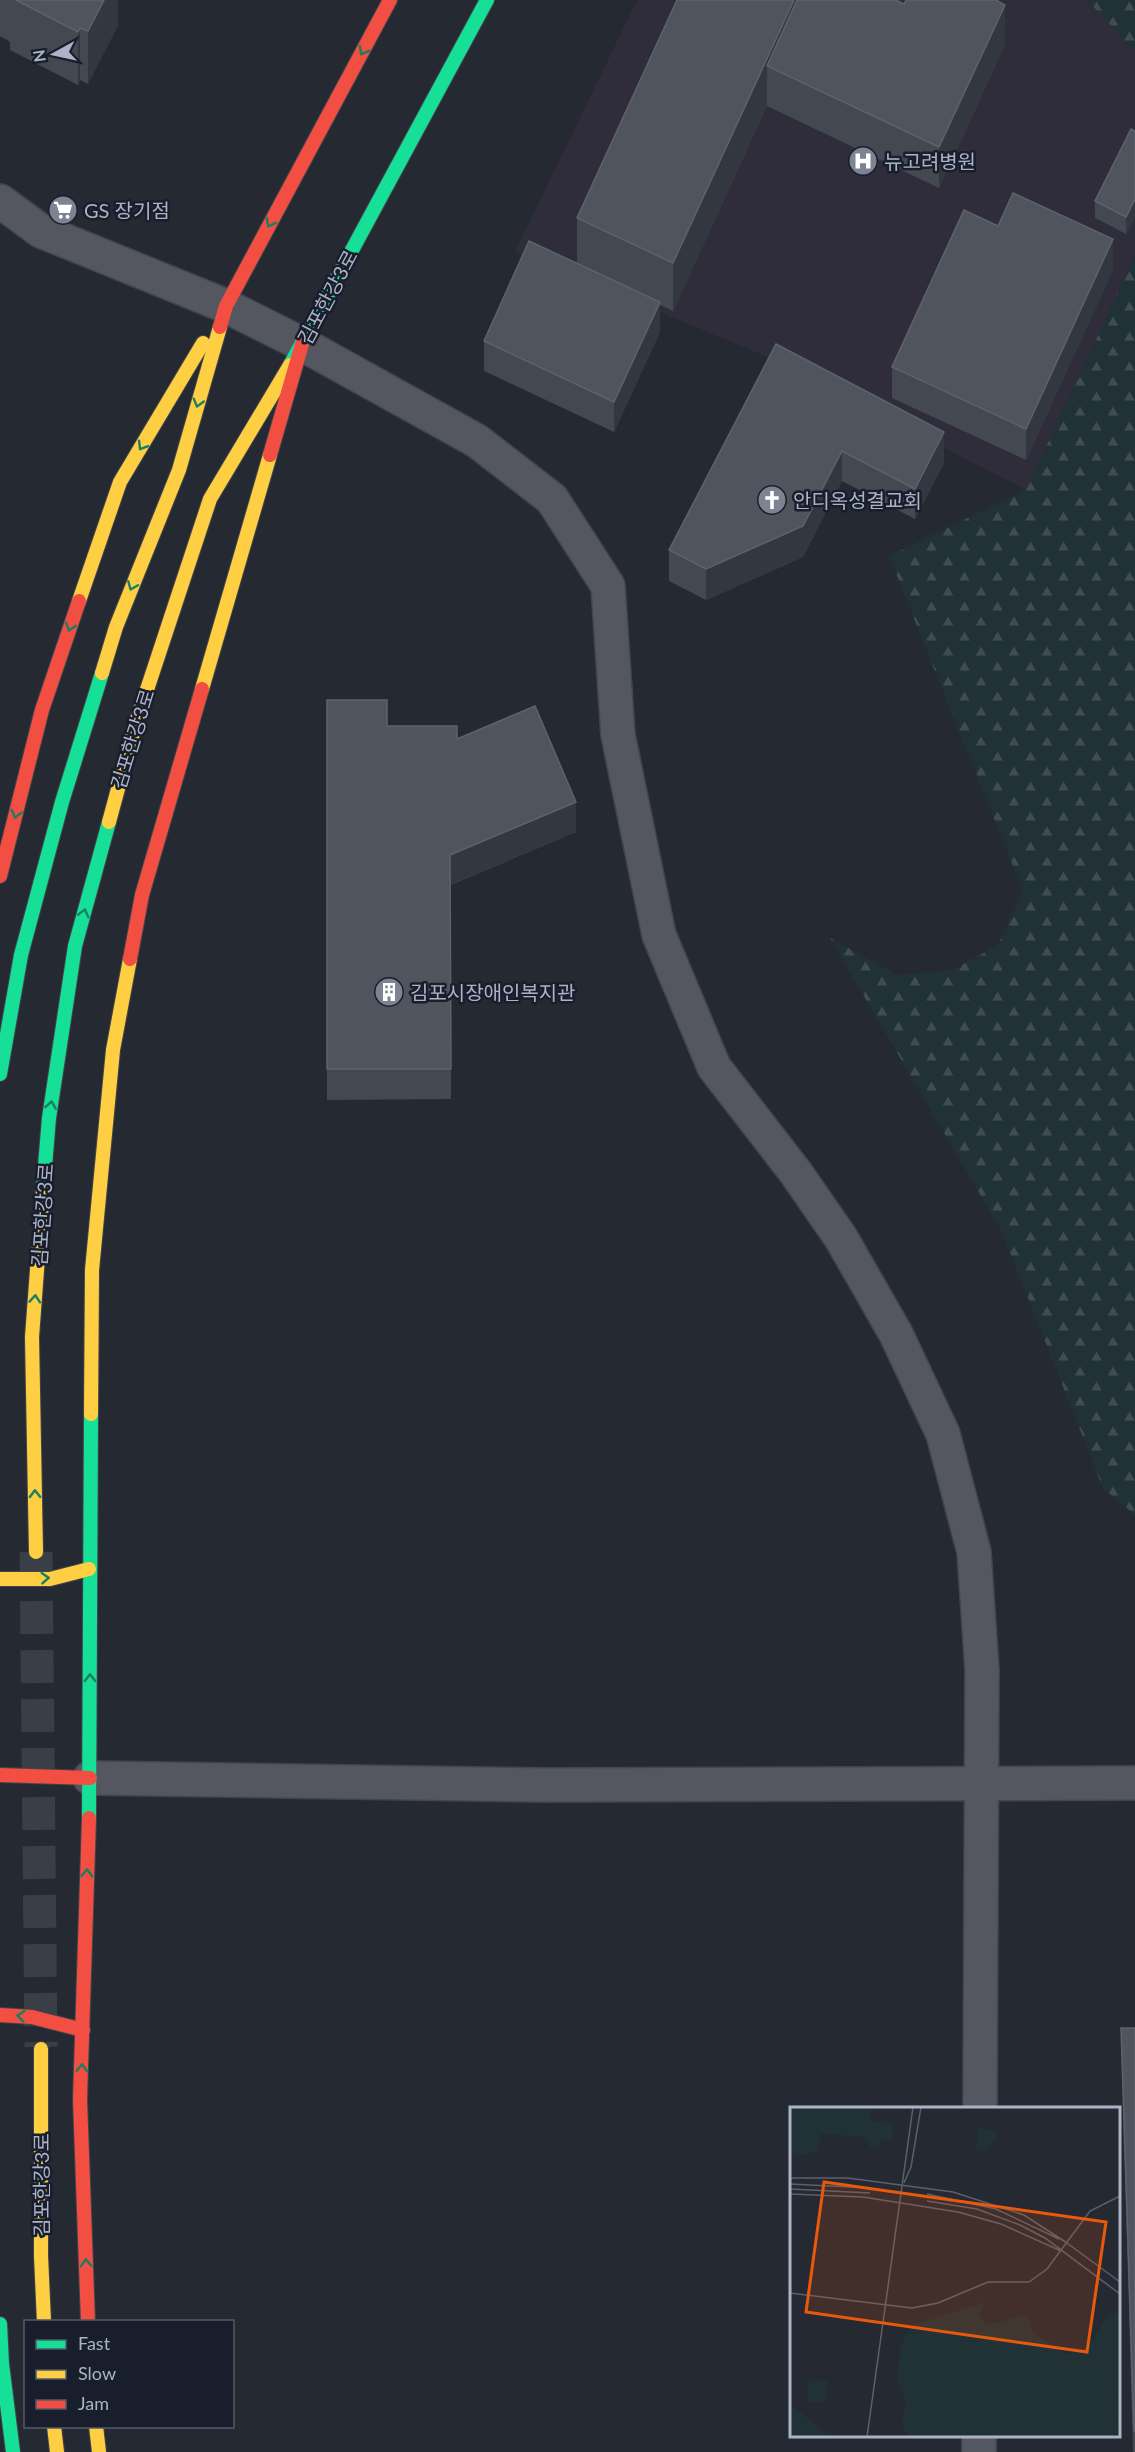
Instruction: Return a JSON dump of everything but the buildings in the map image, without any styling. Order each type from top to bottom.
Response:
[{"type":"street","points":[[0,876],[42,710],[120,482],[225,306],[390,0]]},
{"type":"street","name":"김포한강3로","points":[[36,1552],[32,1337],[49,1118],[75,946],[135,726],[210,499],[302,344],[486,0]]},
{"type":"street","points":[[0,201],[41,231],[225,306],[302,344],[477,441],[552,499],[608,586],[618,735],[659,935],[714,1067],[796,1173],[841,1238],[896,1334],[943,1434],[974,1552],[982,1670],[980,2107]]},
{"type":"street","points":[[0,1074],[21,955],[62,802],[116,627],[179,470],[225,306]]},
{"type":"street","points":[[88,2320],[80,2099],[90,1779],[89,1569],[92,1269],[113,1050],[142,895],[302,344]]},
{"type":"street","points":[[0,1579],[50,1579],[89,1569]]},
{"type":"street","points":[[0,1774],[90,1779],[546,1785],[1135,1783]]},
{"type":"street","points":[[0,2015],[32,2017],[83,2030]]},
{"type":"street","name":"김포한강3로","points":[[40,2049],[41,2256],[44,2320]]},
{"type":"street","points":[[0,2324],[2,2364],[13,2452]]},
{"type":"street","points":[[54,2428],[57,2452]]},
{"type":"street","points":[[96,2428],[99,2452]]},
{"type":"shaded area","points":[[637,0],[1087,0],[1135,51],[1135,256],[1026,490],[765,356],[515,252]]},
{"type":"green space","points":[[1087,0],[1135,0],[1135,51]]},
{"type":"green space","points":[[1135,256],[1135,1515],[1103,1488],[1002,1232],[830,938],[897,975],[953,970],[998,945],[1023,891],[889,556],[1026,490]]},
{"type":"tunnel","points":[[36,1552],[41,2047]]},
{"type":"traffic: fast","points":[[290,365],[487,0]]},
{"type":"traffic: fast","points":[[0,1074],[21,955],[62,802],[102,673]]},
{"type":"traffic: fast","points":[[43,1190],[49,1118],[75,946],[109,822]]},
{"type":"traffic: fast","points":[[89,1818],[91,1414]]},
{"type":"traffic: fast","points":[[0,2324],[2,2364],[13,2452]]},
{"type":"traffic: slow","points":[[102,673],[116,627],[179,470],[220,327]]},
{"type":"traffic: slow","points":[[79,601],[120,482],[203,343]]},
{"type":"traffic: slow","points":[[109,822],[135,726],[210,499],[290,365]]},
{"type":"traffic: slow","points":[[202,689],[270,455]]},
{"type":"traffic: slow","points":[[91,1414],[92,1270],[113,1050],[130,959]]},
{"type":"traffic: slow","points":[[36,1552],[32,1337],[43,1190]]},
{"type":"traffic: slow","points":[[0,1579],[50,1579],[89,1569]]},
{"type":"traffic: slow","points":[[41,2049],[41,2256],[44,2320]]},
{"type":"traffic: slow","points":[[54,2428],[57,2452]]},
{"type":"traffic: slow","points":[[96,2428],[99,2452]]},
{"type":"traffic: jam","points":[[220,327],[226,306],[390,0]]},
{"type":"traffic: jam","points":[[270,455],[302,344]]},
{"type":"traffic: jam","points":[[0,876],[42,710],[79,601]]},
{"type":"traffic: jam","points":[[130,959],[142,895],[202,689]]},
{"type":"traffic: jam","points":[[0,1775],[90,1778]]},
{"type":"traffic: jam","points":[[88,2320],[80,2099],[89,1818]]},
{"type":"traffic: jam","points":[[0,2015],[32,2017],[83,2030]]},
{"type":"place","name":"뉴고려병원","points":[[863,161]]},
{"type":"place","name":"GS 장기점","points":[[63,210]]},
{"type":"place","name":"안디옥성결교회","points":[[772,500]]},
{"type":"place","name":"김포시장애인복지관","points":[[389,992]]}]
